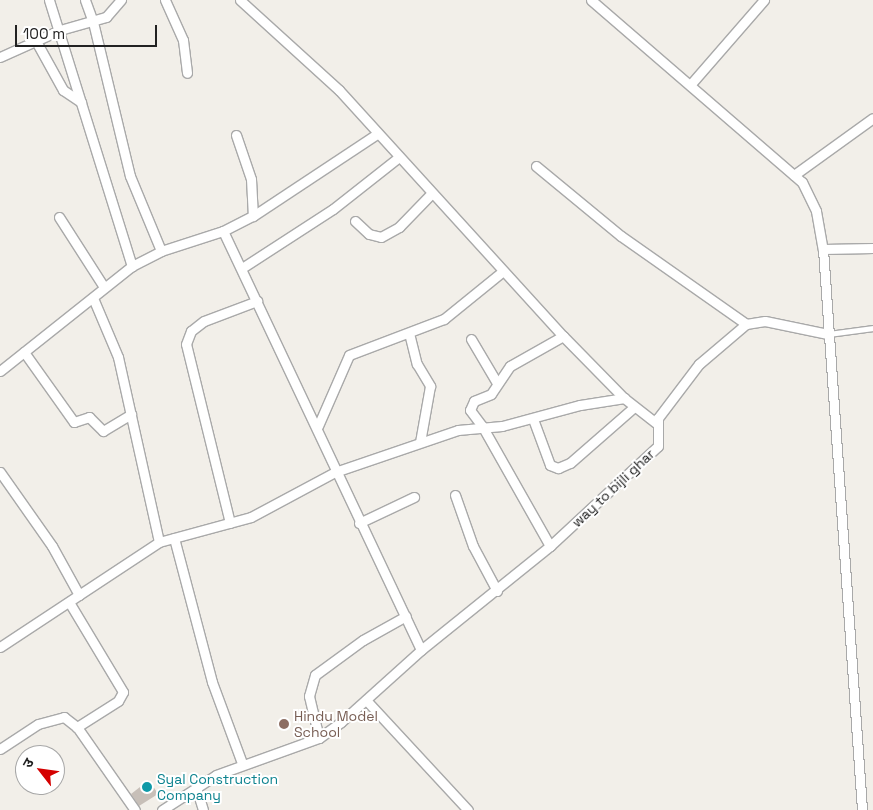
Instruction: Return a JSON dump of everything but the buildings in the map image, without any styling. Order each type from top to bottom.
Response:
[{"type":"street","points":[[49,0],[60,30],[132,266]]},
{"type":"street","points":[[85,0],[94,22],[128,169],[161,251]]},
{"type":"street","points":[[0,57],[37,43],[60,30],[94,22],[112,14],[121,0]]},
{"type":"street","points":[[165,0],[183,40],[187,73]]},
{"type":"street","points":[[240,0],[339,90],[377,134],[563,336],[624,398],[656,423],[699,364],[746,324],[765,321],[828,334]]},
{"type":"street","points":[[591,0],[802,182],[816,211],[823,249],[862,810]]},
{"type":"street","points":[[690,85],[764,0]]},
{"type":"street","points":[[37,43],[63,90],[81,102]]},
{"type":"street","points":[[794,175],[873,118]]},
{"type":"street","points":[[0,371],[132,266],[161,251],[223,231],[253,216],[377,134]]},
{"type":"street","points":[[236,135],[251,179],[253,216]]},
{"type":"street","points":[[242,268],[333,209],[398,157]]},
{"type":"street","points":[[536,166],[621,236],[746,324]]},
{"type":"street","points":[[355,221],[369,234],[381,236],[399,227],[432,193]]},
{"type":"street","points":[[59,217],[104,287]]},
{"type":"street","points":[[223,231],[318,426],[359,523],[421,650]]},
{"type":"street","points":[[823,249],[873,248]]},
{"type":"street","points":[[318,426],[349,356],[409,333],[453,313],[503,271]]},
{"type":"street","points":[[93,298],[118,357],[159,542]]},
{"type":"street","points":[[230,523],[186,344],[191,331],[204,321],[257,302]]},
{"type":"street","points":[[409,333],[419,369],[430,386],[420,442]]},
{"type":"street","points":[[550,546],[482,426],[470,410],[470,405],[491,394],[510,366],[563,336]]},
{"type":"street","points":[[471,339],[497,383]]},
{"type":"street","points":[[24,352],[74,422],[90,417],[103,431],[131,414]]},
{"type":"street","points":[[0,648],[159,542],[230,523],[266,511],[336,472],[420,442],[482,426],[533,419],[580,405],[624,398]]},
{"type":"street","points":[[533,419],[550,465],[558,468],[570,462],[634,407]]},
{"type":"street","name":"way to bijli ghar","points":[[319,738],[366,700],[421,650],[497,591],[550,546],[658,446],[656,423]]},
{"type":"street","points":[[0,472],[52,546],[79,595]]},
{"type":"street","points":[[455,495],[473,546],[497,591]]},
{"type":"street","points":[[359,523],[414,497]]},
{"type":"street","points":[[174,538],[212,682],[242,763]]},
{"type":"street","points":[[69,602],[101,651],[122,692],[118,701],[77,727]]},
{"type":"street","points":[[162,810],[196,786],[242,763],[319,738],[309,696],[315,675],[363,640],[406,616]]},
{"type":"street","points":[[366,700],[468,810]]},
{"type":"street","points":[[0,749],[49,719],[64,717],[77,727],[134,810]]},
{"type":"street","points":[[196,786],[204,810]]},
{"type":"lane","points":[[828,334],[873,328]]},
{"type":"place","name":"Hindu Model School","points":[[284,724]]},
{"type":"place","name":"Syal Construction Company","points":[[147,787]]}]
